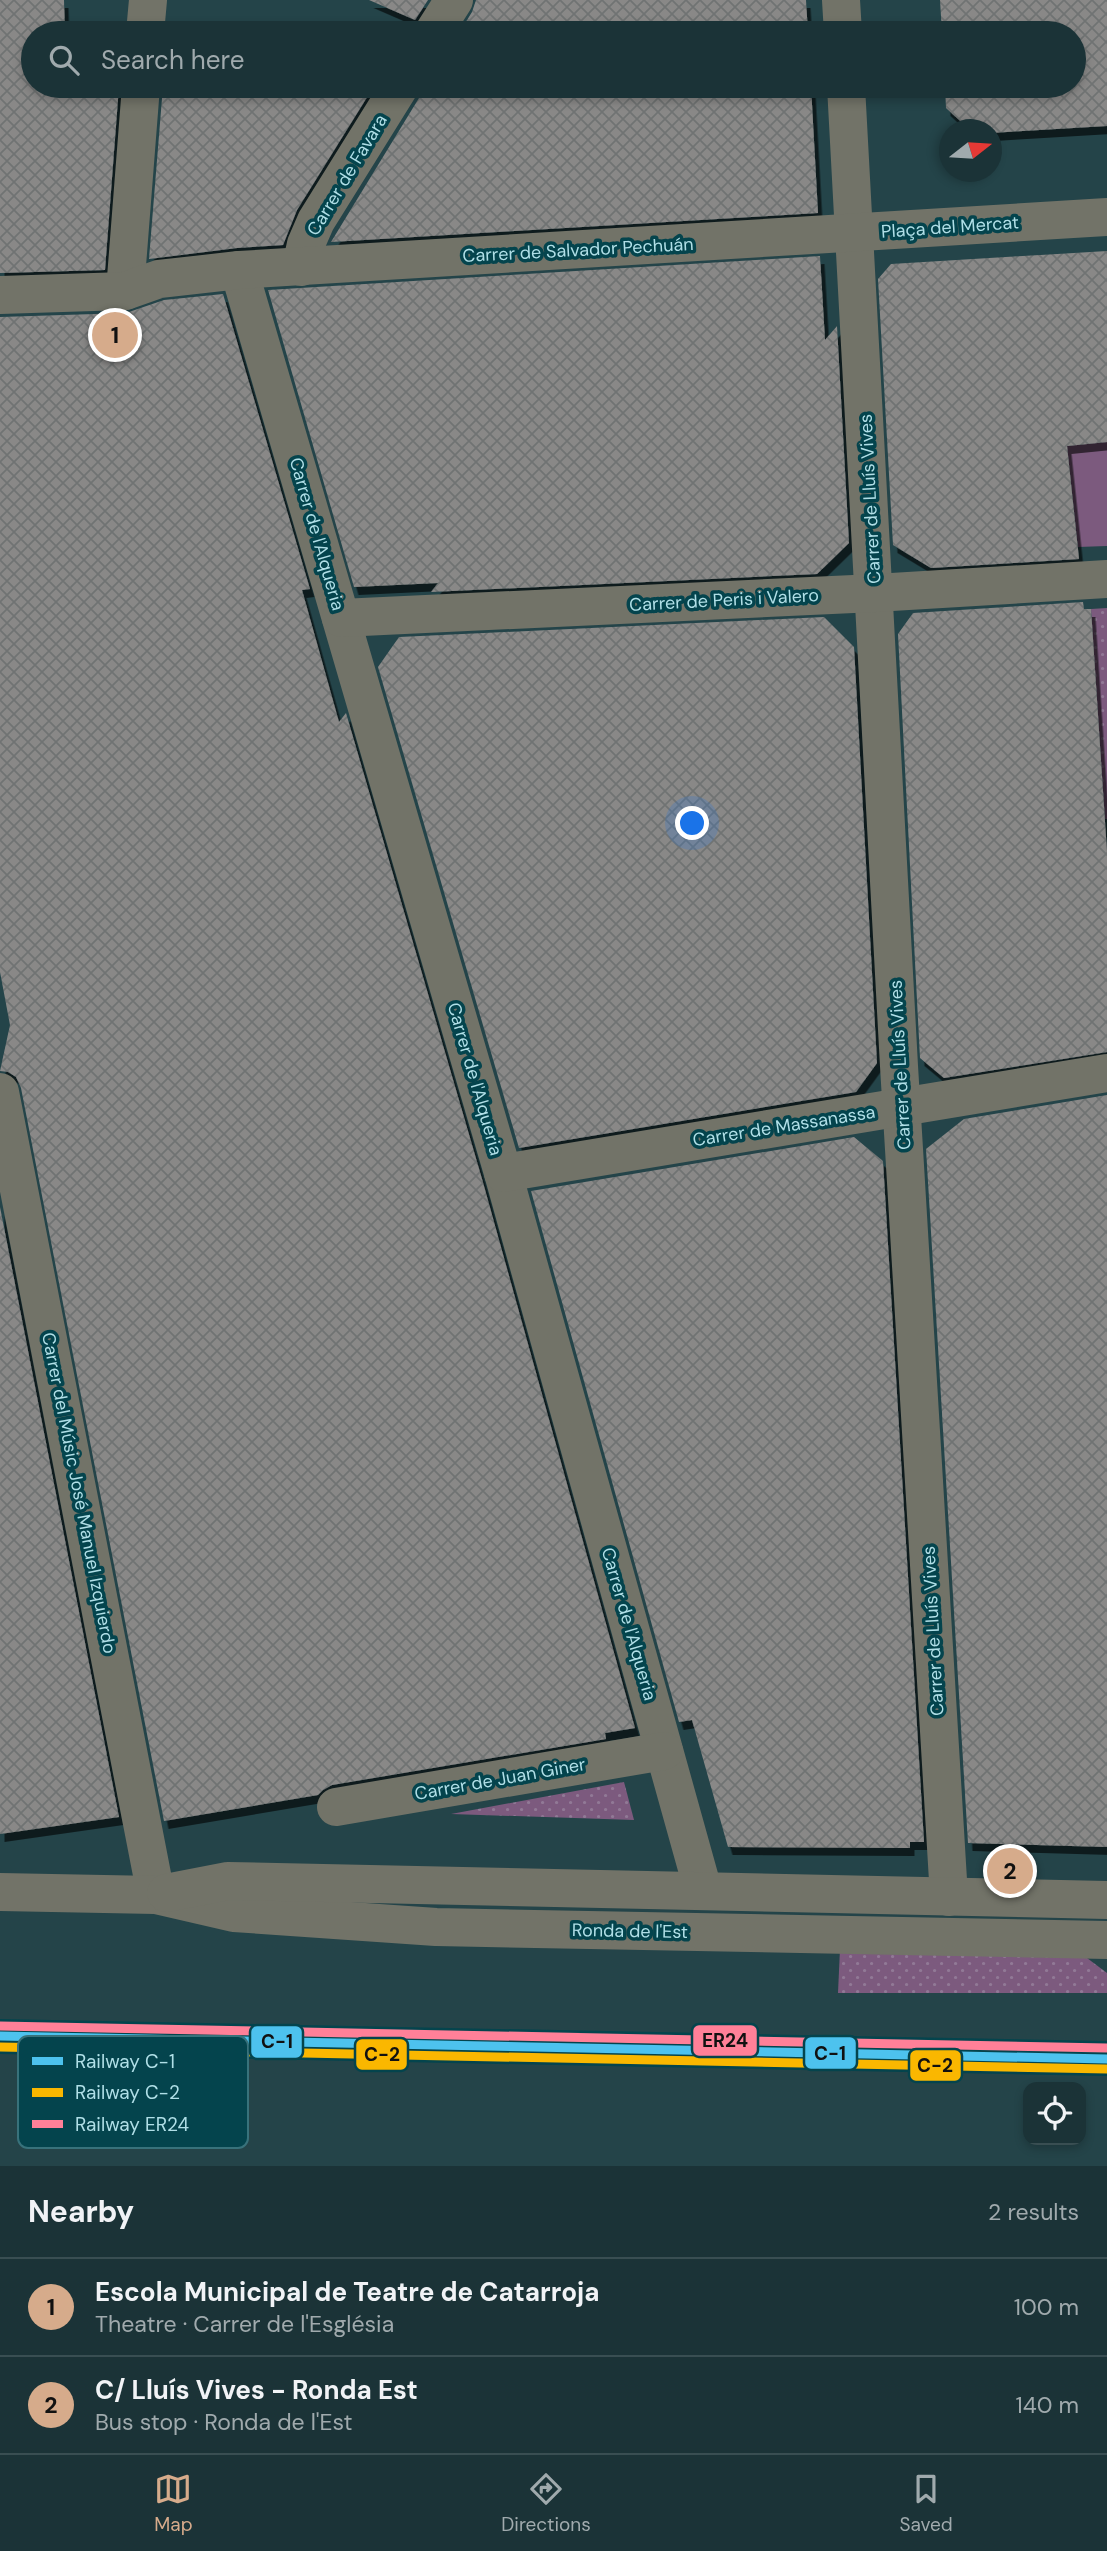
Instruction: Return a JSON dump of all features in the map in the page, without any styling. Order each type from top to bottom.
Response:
[{"type":"street","points":[[146,21],[148,0]]},
{"type":"street","points":[[441,21],[454,0]]},
{"type":"street","points":[[841,0],[842,21]]},
{"type":"street","points":[[125,290],[140,98]]},
{"type":"street","name":"Carrer de Favara","points":[[301,267],[306,244],[316,221],[393,98]]},
{"type":"street","name":"Plaça del Mercat","points":[[847,98],[855,233],[1107,217]]},
{"type":"street","name":"Carrer de Salvador Pechuán","points":[[0,296],[135,289],[159,279],[239,270],[855,233]]},
{"type":"street","name":"Carrer de Lluís Vives","points":[[855,233],[902,1107],[949,1897]]},
{"type":"street","name":"Carrer de l'Alqueria","points":[[239,270],[503,1173],[703,1890]]},
{"type":"street","name":"Carrer de Peris i Valero","points":[[341,618],[875,593],[1107,579]]},
{"type":"street","name":"Carrer de Massanassa","points":[[503,1173],[1107,1073]]},
{"type":"street","name":"Carrer del Músic José Manuel Izquierdo","points":[[0,1092],[156,1895]]},
{"type":"street","name":"Carrer de Juan Giner","points":[[336,1807],[664,1751]]},
{"type":"street","name":"Ronda de l'Est","points":[[156,1895],[228,1881],[1107,1900]]},
{"type":"street","name":"Ronda de l'Est","points":[[0,1892],[156,1895],[234,1913],[436,1927],[1102,1942]]},
{"type":"shaded area","points":[[1107,442],[1107,546],[1078,547],[1067,446]]},
{"type":"shaded area","points":[[1107,608],[1107,819],[1105,819],[1091,609]]},
{"type":"shaded area","points":[[624,1782],[634,1820],[451,1814]]},
{"type":"shaded area","points":[[840,1949],[1083,1955],[1107,1973],[1107,1993],[838,1993]]},
{"type":"building","points":[[0,0],[64,0],[65,21],[21,21],[21,98],[118,98],[105,270],[0,273]]},
{"type":"building","points":[[369,0],[428,0],[415,20]]},
{"type":"building","points":[[476,0],[806,0],[807,21],[466,21]]},
{"type":"building","points":[[940,0],[1107,0],[1107,126],[1002,132],[1002,119],[958,119],[946,108],[946,98],[1086,98],[1086,21],[941,21]]},
{"type":"building","points":[[162,98],[367,98],[297,210],[283,245],[149,259]]},
{"type":"building","points":[[419,98],[812,98],[818,213],[331,242]]},
{"type":"building","points":[[1107,251],[1107,442],[1067,446],[1079,559],[931,568],[893,545],[878,279],[891,264]]},
{"type":"building","points":[[820,256],[825,340],[837,326],[849,543],[817,574],[431,592],[438,583],[354,587],[268,290]]},
{"type":"building","points":[[223,294],[310,589],[302,590],[339,722],[346,713],[482,1179],[635,1728],[605,1733],[606,1739],[332,1785],[318,1795],[164,1821],[21,1088],[16,1077],[0,1071],[10,1025],[0,972],[0,317],[126,313],[164,300]]},
{"type":"building","points":[[1083,602],[1084,609],[1091,609],[1107,852],[1107,1052],[944,1078],[920,1058],[898,634],[913,613]]},
{"type":"building","points":[[824,617],[854,647],[877,1063],[856,1092],[519,1148],[378,667],[399,637]]},
{"type":"building","points":[[1107,1095],[1107,1847],[968,1843],[926,1149],[964,1119]]},
{"type":"building","points":[[854,1137],[883,1161],[924,1842],[910,1842],[910,1848],[728,1847],[692,1720],[679,1722],[531,1191]]},
{"type":"building","points":[[0,1207],[119,1817],[0,1834]]},
{"type":"rail line","name":"ER24","points":[[0,2026],[1107,2048]]},
{"type":"rail line","name":"C-1","points":[[0,2036],[18,2036]]},
{"type":"rail line","name":"C-1","points":[[248,2041],[1107,2059]]},
{"type":"rail line","name":"C-2","points":[[0,2047],[18,2047]]},
{"type":"rail line","name":"C-2","points":[[248,2052],[1107,2069]]},
{"type":"place","name":"Escola Municipal de Teatre de Catarroja","points":[[115,335]]},
{"type":"place","name":"C/ Lluís Vives - Ronda Est","points":[[1010,1871]]}]
